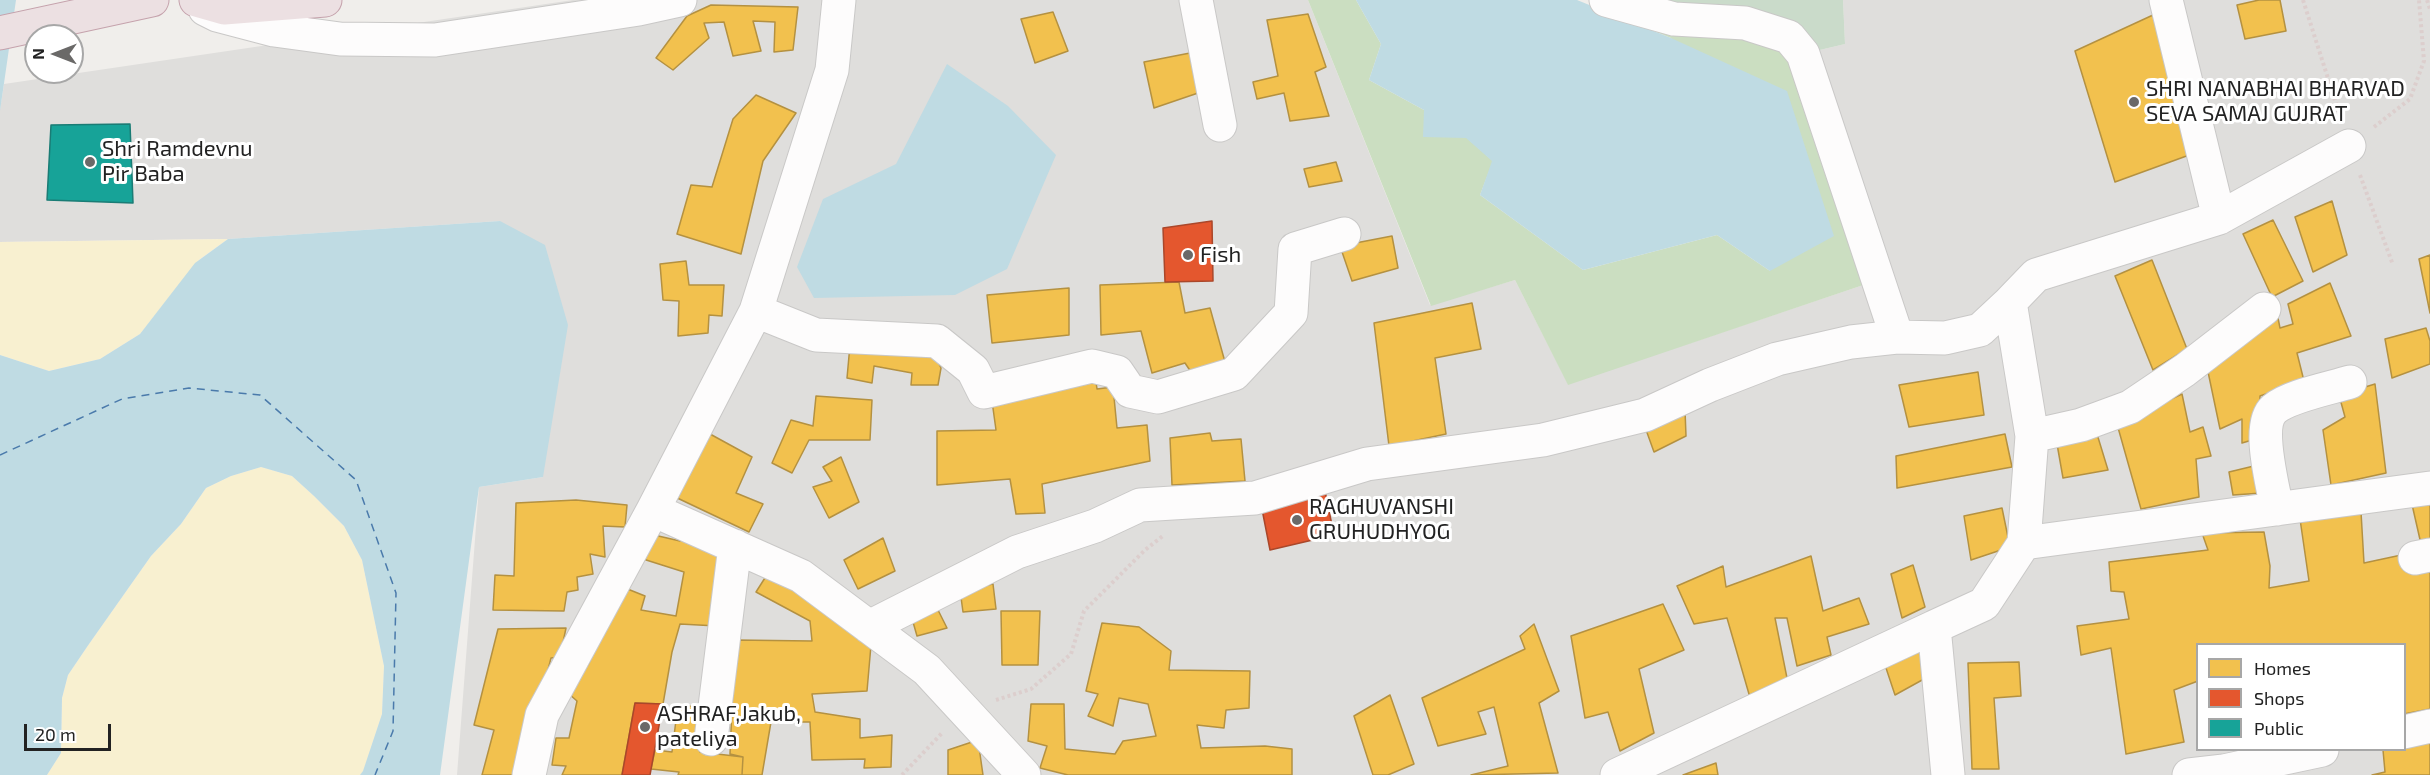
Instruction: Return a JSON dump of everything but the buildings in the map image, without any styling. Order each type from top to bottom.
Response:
[{"type":"highway","points":[[0,33],[152,0]]},
{"type":"highway","points":[[196,0],[224,8],[325,0]]},
{"type":"street","points":[[187,0],[217,15],[274,30],[340,39],[435,40],[639,9],[680,0]]},
{"type":"street","points":[[529,775],[542,715],[653,510],[756,311],[832,70],[839,0]]},
{"type":"street","points":[[1196,0],[1220,125]]},
{"type":"street","points":[[1606,0],[1674,19],[1745,23],[1789,37],[1803,54],[1896,337]]},
{"type":"street","points":[[2166,0],[2219,218]]},
{"type":"street","points":[[869,627],[1017,552],[1095,526],[1140,505],[1255,498],[1367,464],[1542,440],[1645,415],[1710,385],[1777,359],[1851,342],[1896,337],[1945,338],[1980,330],[2036,275],[2219,218],[2349,146]]},
{"type":"street","points":[[756,311],[816,335],[937,341],[973,370],[984,392],[1092,366],[1117,372],[1130,391],[1158,397],[1234,374],[1291,313],[1295,249],[1344,234]]},
{"type":"street","points":[[1617,775],[1984,604],[2024,543],[2032,436],[2010,302]]},
{"type":"street","points":[[2032,436],[2081,425],[2130,407],[2185,370],[2264,309]]},
{"type":"street","points":[[2277,509],[2265,433],[2267,419],[2275,408],[2295,399],[2350,382]]},
{"type":"street","points":[[2024,543],[2430,488]]},
{"type":"street","points":[[653,510],[801,576],[927,670],[1024,775]]},
{"type":"street","points":[[711,739],[735,546]]},
{"type":"street","points":[[1934,627],[1948,775]]},
{"type":"street","points":[[2406,732],[2430,726]]},
{"type":"street","points":[[2189,775],[2224,771],[2317,751]]},
{"type":"path","points":[[2349,146],[2410,99],[2424,61],[2419,0]]},
{"type":"path","points":[[2427,0],[2430,9]]},
{"type":"path","points":[[902,775],[964,710],[1031,689],[1071,654],[1084,611],[1145,550],[1172,529]]},
{"type":"shaded area","points":[[573,0],[1308,0],[1430,305],[1515,280],[1568,384],[1878,280],[1803,54],[1845,44],[1843,0],[2430,0],[2430,775],[457,775],[479,487],[543,477],[500,221],[228,239],[0,242],[0,110],[4,84],[24,81],[24,84],[84,84],[84,72]]},
{"type":"green space","points":[[1308,0],[1356,0],[1381,44],[1369,80],[1424,110],[1424,137],[1466,137],[1493,161],[1480,195],[1583,270],[1717,235],[1770,271],[1671,38],[1619,17],[1789,37],[1878,280],[1568,385],[1515,280],[1431,306]]},
{"type":"green space","points":[[1648,0],[1843,0],[1845,44],[1803,54]]},
{"type":"sand","points":[[228,239],[200,259],[140,334],[100,359],[49,371],[0,355],[0,242]]},
{"type":"sand","points":[[261,467],[292,476],[314,496],[344,526],[362,560],[384,666],[382,714],[363,772],[360,775],[47,775],[61,753],[62,698],[68,675],[89,644],[151,556],[181,524],[206,488],[231,476]]},
{"type":"water","points":[[0,0],[16,0],[0,111]]},
{"type":"water","points":[[1356,0],[1577,0],[1671,38],[1787,91],[1834,236],[1770,271],[1717,235],[1583,270],[1480,195],[1492,161],[1466,138],[1423,137],[1424,110],[1369,80],[1381,44]]},
{"type":"water","points":[[947,64],[1008,106],[1056,155],[1007,269],[955,295],[814,298],[797,267],[823,199],[896,164]]},
{"type":"water","points":[[500,221],[545,245],[568,325],[543,477],[479,487],[440,775],[360,775],[382,714],[384,666],[362,560],[344,526],[314,496],[292,476],[261,467],[231,476],[206,488],[181,524],[151,556],[89,644],[68,675],[62,698],[61,753],[47,775],[0,775],[0,355],[49,371],[100,359],[140,334],[195,263],[228,239]]},
{"type":"ferry route","points":[[0,455],[122,399],[189,388],[260,395],[356,480],[396,593],[393,731],[375,775]]},
{"type":"place","name":"SHRI NANABHAI BHARVAD SEVA SAMAJ GUJRAT","points":[[2134,102]]},
{"type":"place","name":"Shri Ramdevnu Pir Baba","points":[[90,162]]},
{"type":"place","name":"Fish","points":[[1188,255]]},
{"type":"place","name":"RAGHUVANSHI GRUHUDHYOG","points":[[1297,520]]},
{"type":"place","name":"ASHRAF,Jakub, pateliya","points":[[645,727]]}]
